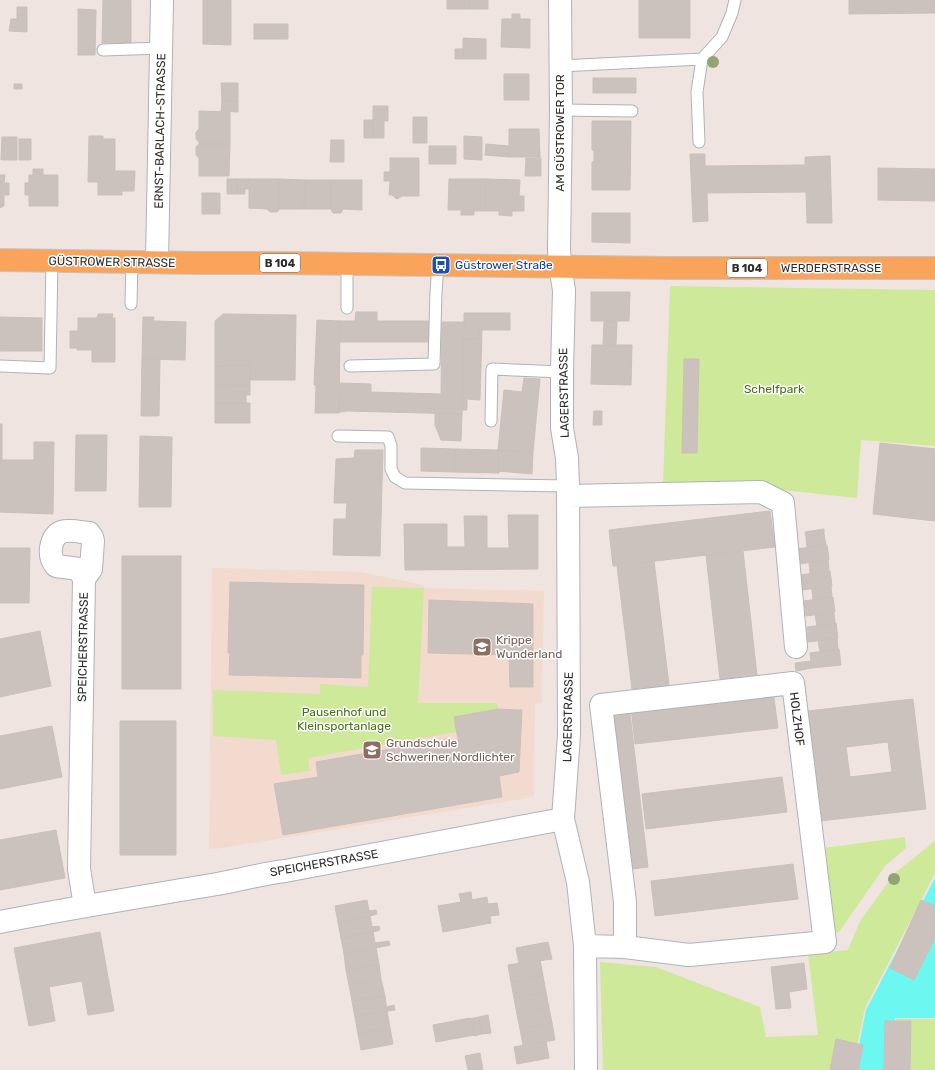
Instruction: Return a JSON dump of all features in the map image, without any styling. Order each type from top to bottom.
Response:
[{"type":"main road","name":"GÜSTROWER STRASSE","points":[[0,260],[560,266]]},
{"type":"main road","name":"WERDERSTRASSE","points":[[560,266],[670,268],[935,268]]},
{"type":"street","name":"ERNST-BARLACH-STRASSE","points":[[157,262],[162,0]]},
{"type":"street","name":"AM GÜSTROWER TOR","points":[[560,0],[560,266]]},
{"type":"street","name":"LAGERSTRASSE","points":[[560,266],[564,290],[562,428],[568,458],[570,735],[563,819],[578,882],[585,946],[586,1070]]},
{"type":"street","points":[[568,491],[761,492],[783,503],[796,647]]},
{"type":"street","name":"SPEICHERSTRASSE","points":[[84,579],[79,869],[85,906]]},
{"type":"street","name":"HOLZHOF","points":[[585,946],[625,947],[689,955],[825,942],[793,683],[601,705],[625,902],[625,947]]},
{"type":"street","name":"SPEICHERSTRASSE","points":[[0,922],[218,884],[263,874],[563,819]]},
{"type":"lane","points":[[699,142],[697,92],[702,59],[722,38],[732,13],[735,0]]},
{"type":"lane","points":[[103,50],[162,48]]},
{"type":"lane","points":[[560,66],[702,59]]},
{"type":"lane","points":[[561,110],[632,111]]},
{"type":"lane","points":[[0,366],[50,368],[52,260]]},
{"type":"lane","points":[[131,304],[132,261]]},
{"type":"lane","points":[[347,263],[347,308]]},
{"type":"lane","points":[[350,366],[434,364],[438,265]]},
{"type":"lane","points":[[491,421],[492,369],[562,372]]},
{"type":"lane","points":[[338,436],[388,437],[391,446],[391,469],[395,477],[405,483],[568,491]]},
{"type":"shaded area","name":"Grundschule Schweriner Nordlichter","points":[[212,568],[360,572],[424,585],[424,588],[544,591],[542,703],[535,704],[534,797],[209,850]]},
{"type":"green space","name":"Schelfpark","points":[[670,286],[935,290],[935,446],[861,440],[857,498],[718,483],[663,485]]},
{"type":"green space","name":"Pausenhof und Kleinsportanlage","points":[[372,587],[424,588],[418,703],[497,703],[498,709],[454,717],[457,732],[308,758],[310,771],[281,775],[276,740],[213,736],[213,690],[320,694],[320,684],[368,687]]},
{"type":"green space","points":[[905,837],[906,848],[885,866],[839,932],[833,933],[824,848]]},
{"type":"green space","points":[[935,841],[935,873],[865,1008],[852,1070],[603,1070],[600,962],[656,967],[760,1007],[766,1037],[818,1035],[808,954],[848,950],[860,921],[895,873]]},
{"type":"green space","points":[[896,1019],[935,1019],[935,1070],[894,1070]]},
{"type":"water","points":[[935,878],[935,1018],[895,1018],[894,1070],[854,1070],[866,1010]]},
{"type":"building","points":[[103,0],[131,0],[131,43],[102,43]]},
{"type":"building","points":[[203,0],[231,0],[231,45],[203,44]]},
{"type":"building","points":[[447,0],[470,0],[470,9],[447,9]]},
{"type":"building","points":[[470,0],[488,0],[488,9],[470,9]]},
{"type":"building","points":[[639,0],[690,0],[690,38],[639,38]]},
{"type":"building","points":[[849,0],[935,0],[935,13],[849,14]]},
{"type":"building","points":[[17,7],[27,7],[27,15],[17,15]]},
{"type":"building","points":[[78,9],[96,10],[95,55],[78,55]]},
{"type":"building","points":[[512,14],[520,14],[520,19],[530,19],[530,48],[501,47],[502,19],[512,19]]},
{"type":"building","points":[[17,15],[27,15],[27,32],[9,31],[11,19],[17,19]]},
{"type":"building","points":[[254,24],[288,24],[288,39],[254,39]]},
{"type":"building","points":[[463,38],[486,39],[486,59],[463,59]]},
{"type":"building","points":[[455,49],[463,49],[463,59],[455,59]]},
{"type":"building","points":[[504,74],[529,74],[529,100],[504,100]]},
{"type":"building","points":[[593,78],[636,78],[636,93],[593,93]]},
{"type":"building","points":[[221,83],[238,83],[238,101],[222,101]]},
{"type":"building","points":[[14,84],[22,84],[22,89],[14,89]]},
{"type":"building","points":[[222,101],[238,101],[238,112],[221,111]]},
{"type":"building","points":[[373,106],[388,106],[388,121],[373,120]]},
{"type":"building","points":[[199,111],[230,112],[230,144],[199,144],[196,139],[196,132],[199,129]]},
{"type":"building","points":[[413,117],[427,117],[427,133],[413,132]]},
{"type":"building","points":[[364,120],[373,120],[373,138],[364,138]]},
{"type":"building","points":[[373,120],[384,120],[384,138],[373,138]]},
{"type":"building","points":[[592,121],[631,121],[630,190],[592,190],[592,162],[594,162],[594,150],[592,150]]},
{"type":"building","points":[[509,129],[539,129],[540,157],[509,157]]},
{"type":"building","points":[[413,132],[427,133],[427,143],[413,143]]},
{"type":"building","points":[[89,136],[103,136],[103,139],[115,139],[115,171],[135,171],[134,191],[122,191],[122,195],[98,195],[98,182],[88,182]]},
{"type":"building","points":[[464,136],[482,137],[482,160],[464,159]]},
{"type":"building","points":[[2,137],[17,137],[17,160],[1,160]]},
{"type":"building","points":[[19,139],[31,139],[31,160],[19,160]]},
{"type":"building","points":[[331,140],[344,140],[344,162],[330,162]]},
{"type":"building","points":[[199,144],[230,144],[229,176],[199,176],[199,158],[196,155],[196,147]]},
{"type":"building","points":[[486,144],[509,146],[509,157],[485,155]]},
{"type":"building","points":[[429,146],[456,146],[456,164],[429,164]]},
{"type":"building","points":[[690,154],[705,154],[705,166],[805,165],[805,157],[830,156],[832,223],[807,223],[806,192],[707,193],[708,221],[693,222]]},
{"type":"building","points":[[390,158],[419,158],[419,196],[402,196],[397,199],[392,195],[389,195],[390,181],[384,181],[384,172],[390,172]]},
{"type":"building","points":[[526,158],[541,158],[541,176],[525,176]]},
{"type":"building","points":[[878,168],[935,169],[935,201],[878,200]]},
{"type":"building","points":[[33,169],[43,169],[43,175],[58,175],[58,206],[29,206],[29,195],[25,195],[25,183],[29,183],[29,175],[33,175]]},
{"type":"building","points":[[0,175],[5,175],[4,183],[9,183],[9,195],[4,195],[4,206],[0,208]]},
{"type":"building","points":[[227,179],[237,179],[237,194],[227,194]]},
{"type":"building","points":[[237,179],[249,179],[249,189],[245,189],[245,194],[237,194]]},
{"type":"building","points":[[249,179],[279,179],[279,210],[277,212],[270,212],[267,209],[249,208]]},
{"type":"building","points":[[279,179],[305,180],[304,209],[279,209]]},
{"type":"building","points":[[449,179],[486,179],[486,211],[474,211],[474,215],[461,215],[461,210],[448,210]]},
{"type":"building","points":[[486,179],[520,180],[519,196],[524,196],[524,211],[512,211],[512,216],[499,215],[499,211],[486,211]]},
{"type":"building","points":[[305,180],[331,180],[331,209],[304,209]]},
{"type":"building","points":[[331,180],[362,180],[362,210],[343,209],[341,213],[333,213],[331,209]]},
{"type":"building","points":[[202,193],[220,193],[220,214],[202,214]]},
{"type":"building","points":[[592,213],[630,213],[630,243],[592,242]]},
{"type":"building","points":[[591,292],[630,292],[629,321],[591,321]]},
{"type":"building","points":[[356,312],[377,312],[377,321],[431,321],[431,342],[340,342],[340,321],[355,321]]},
{"type":"building","points":[[464,313],[510,313],[510,330],[479,330],[479,339],[464,339]]},
{"type":"building","points":[[98,314],[113,314],[112,318],[115,318],[115,362],[92,362],[92,350],[77,350],[77,348],[70,348],[70,331],[78,331],[78,318],[97,318]]},
{"type":"building","points":[[223,314],[296,315],[295,380],[250,380],[250,365],[215,366],[215,321]]},
{"type":"building","points":[[0,317],[42,318],[42,351],[0,351]]},
{"type":"building","points":[[143,317],[154,317],[153,321],[186,322],[185,360],[142,359]]},
{"type":"building","points":[[317,320],[340,321],[339,413],[315,413],[316,385],[314,385]]},
{"type":"building","points":[[604,321],[617,321],[616,345],[603,345]]},
{"type":"building","points":[[442,322],[464,322],[462,414],[339,412],[339,383],[371,384],[371,392],[441,394]]},
{"type":"building","points":[[479,330],[482,330],[480,400],[467,399],[467,410],[462,410],[464,339],[479,339]]},
{"type":"building","points":[[592,345],[632,345],[631,385],[591,384]]},
{"type":"building","points":[[142,359],[160,359],[159,416],[141,416]]},
{"type":"building","points":[[684,359],[699,359],[697,453],[682,453]]},
{"type":"building","points":[[250,365],[250,385],[215,384],[215,366]]},
{"type":"building","points":[[524,378],[540,379],[533,452],[498,450],[504,390],[522,392]]},
{"type":"building","points":[[215,384],[250,385],[250,395],[246,395],[246,403],[215,403]]},
{"type":"building","points":[[215,403],[250,403],[250,423],[215,423]]},
{"type":"building","points":[[594,411],[602,411],[602,425],[593,425]]},
{"type":"building","points":[[435,413],[462,414],[461,441],[441,440],[435,425]]},
{"type":"building","points":[[0,424],[2,424],[2,460],[34,460],[34,442],[54,442],[53,514],[0,512]]},
{"type":"building","points":[[76,435],[107,435],[106,491],[75,491]]},
{"type":"building","points":[[140,436],[172,437],[171,507],[139,507]]},
{"type":"building","points":[[880,443],[935,449],[935,521],[873,514]]},
{"type":"building","points":[[421,448],[455,449],[454,472],[421,471]]},
{"type":"building","points":[[455,449],[498,450],[499,473],[454,472]]},
{"type":"building","points":[[355,450],[383,450],[380,556],[333,555],[334,519],[346,519],[347,503],[334,503],[336,459],[354,458]]},
{"type":"building","points":[[498,450],[533,452],[532,474],[498,471]]},
{"type":"building","points":[[770,511],[775,547],[613,566],[609,530]]},
{"type":"building","points":[[508,515],[538,515],[538,569],[405,570],[404,524],[447,524],[447,547],[465,547],[464,516],[487,516],[487,548],[509,548]]},
{"type":"building","points":[[824,529],[824,534],[806,537],[805,532]]},
{"type":"building","points":[[824,534],[826,545],[807,547],[806,537]]},
{"type":"building","points":[[827,545],[829,560],[799,564],[797,549]]},
{"type":"building","points":[[0,548],[30,548],[29,603],[0,603]]},
{"type":"building","points":[[743,551],[757,675],[720,679],[706,555]]},
{"type":"building","points":[[122,556],[181,556],[181,689],[122,689]]},
{"type":"building","points":[[828,560],[829,571],[810,573],[809,562]]},
{"type":"building","points":[[654,561],[669,685],[632,689],[617,566]]},
{"type":"building","points":[[830,571],[832,586],[802,590],[800,575]]},
{"type":"building","points":[[230,582],[364,585],[363,655],[361,655],[361,678],[229,675],[230,653],[228,653]]},
{"type":"building","points":[[831,586],[832,597],[813,600],[812,589]]},
{"type":"building","points":[[833,597],[835,612],[806,616],[804,601]]},
{"type":"building","points":[[429,600],[533,604],[533,687],[510,687],[509,655],[428,653]]},
{"type":"building","points":[[834,613],[835,623],[817,626],[815,615]]},
{"type":"building","points":[[836,623],[838,638],[808,642],[807,627]]},
{"type":"building","points":[[40,631],[51,686],[0,697],[0,639]]},
{"type":"building","points":[[837,638],[838,649],[820,652],[818,641]]},
{"type":"building","points":[[839,649],[841,665],[812,668],[810,653]]},
{"type":"building","points":[[811,661],[812,668],[796,671],[795,663]]},
{"type":"building","points":[[773,691],[778,728],[635,744],[631,707]]},
{"type":"building","points":[[913,699],[926,809],[820,821],[808,711]],"holes":[[[888,742],[892,772],[850,777],[846,747]]]},
{"type":"building","points":[[629,705],[648,867],[632,869],[613,707]]},
{"type":"building","name":"Grundschule Schweriner Nordlichter","points":[[498,709],[522,710],[519,772],[499,776],[502,797],[283,835],[274,784],[318,777],[316,762],[447,739],[449,747],[459,745],[454,717]]},
{"type":"building","points":[[120,721],[176,721],[176,855],[120,855]]},
{"type":"building","points":[[52,726],[62,777],[0,789],[0,736]]},
{"type":"building","points":[[782,777],[787,812],[646,829],[642,794]]},
{"type":"building","points":[[56,830],[65,878],[0,890],[0,840]]},
{"type":"building","points":[[793,864],[798,899],[655,916],[651,881]]},
{"type":"building","points":[[471,892],[472,900],[487,897],[488,904],[497,903],[499,915],[490,916],[491,923],[443,932],[438,906],[461,902],[459,894]]},
{"type":"building","points":[[367,900],[370,916],[338,922],[335,906]]},
{"type":"building","points":[[921,900],[935,906],[935,938],[914,980],[890,968]]},
{"type":"building","points":[[376,910],[377,914],[370,916],[369,911]]},
{"type":"building","points":[[370,916],[373,932],[341,938],[338,922]]},
{"type":"building","points":[[379,926],[380,930],[373,932],[372,927]]},
{"type":"building","points":[[100,932],[114,1011],[88,1015],[82,981],[49,987],[55,1021],[29,1026],[14,948]]},
{"type":"building","points":[[373,932],[376,948],[344,954],[341,938]]},
{"type":"building","points":[[389,941],[390,945],[376,948],[375,943]]},
{"type":"building","points":[[548,942],[552,959],[519,964],[516,948]]},
{"type":"building","points":[[376,948],[379,964],[346,970],[344,954]]},
{"type":"building","points":[[540,960],[543,976],[511,982],[508,965]]},
{"type":"building","points":[[804,963],[807,989],[789,992],[791,1008],[776,1009],[771,967]]},
{"type":"building","points":[[379,964],[381,979],[349,985],[346,970]]},
{"type":"building","points":[[543,976],[546,992],[514,998],[511,982]]},
{"type":"building","points":[[381,979],[385,996],[352,1001],[349,985]]},
{"type":"building","points":[[546,992],[549,1008],[517,1014],[514,998]]},
{"type":"building","points":[[385,996],[387,1011],[355,1017],[352,1001]]},
{"type":"building","points":[[394,1005],[395,1010],[387,1011],[387,1007]]},
{"type":"building","points":[[549,1008],[552,1023],[520,1029],[517,1014]]},
{"type":"building","points":[[387,1011],[390,1028],[358,1034],[355,1017]]},
{"type":"building","points":[[488,1015],[491,1033],[482,1034],[479,1017]]},
{"type":"building","points":[[479,1017],[482,1034],[474,1036],[470,1019]]},
{"type":"building","points":[[470,1018],[474,1035],[436,1042],[433,1025]]},
{"type":"building","points":[[885,1021],[911,1021],[910,1070],[884,1070]]},
{"type":"building","points":[[552,1023],[555,1040],[523,1045],[520,1029]]},
{"type":"building","points":[[390,1028],[393,1044],[361,1050],[358,1034]]},
{"type":"building","points":[[836,1039],[863,1045],[858,1070],[830,1070]]},
{"type":"building","points":[[546,1041],[549,1058],[517,1064],[514,1047]]},
{"type":"building","points":[[480,1053],[483,1070],[468,1070],[465,1056]]},
{"type":"place","name":"Güstrower Straße","points":[[441,265]]},
{"type":"place","name":"Krippe Wunderland","points":[[482,647]]},
{"type":"place","name":"Grundschule Schweriner Nordlichter","points":[[372,750]]}]
